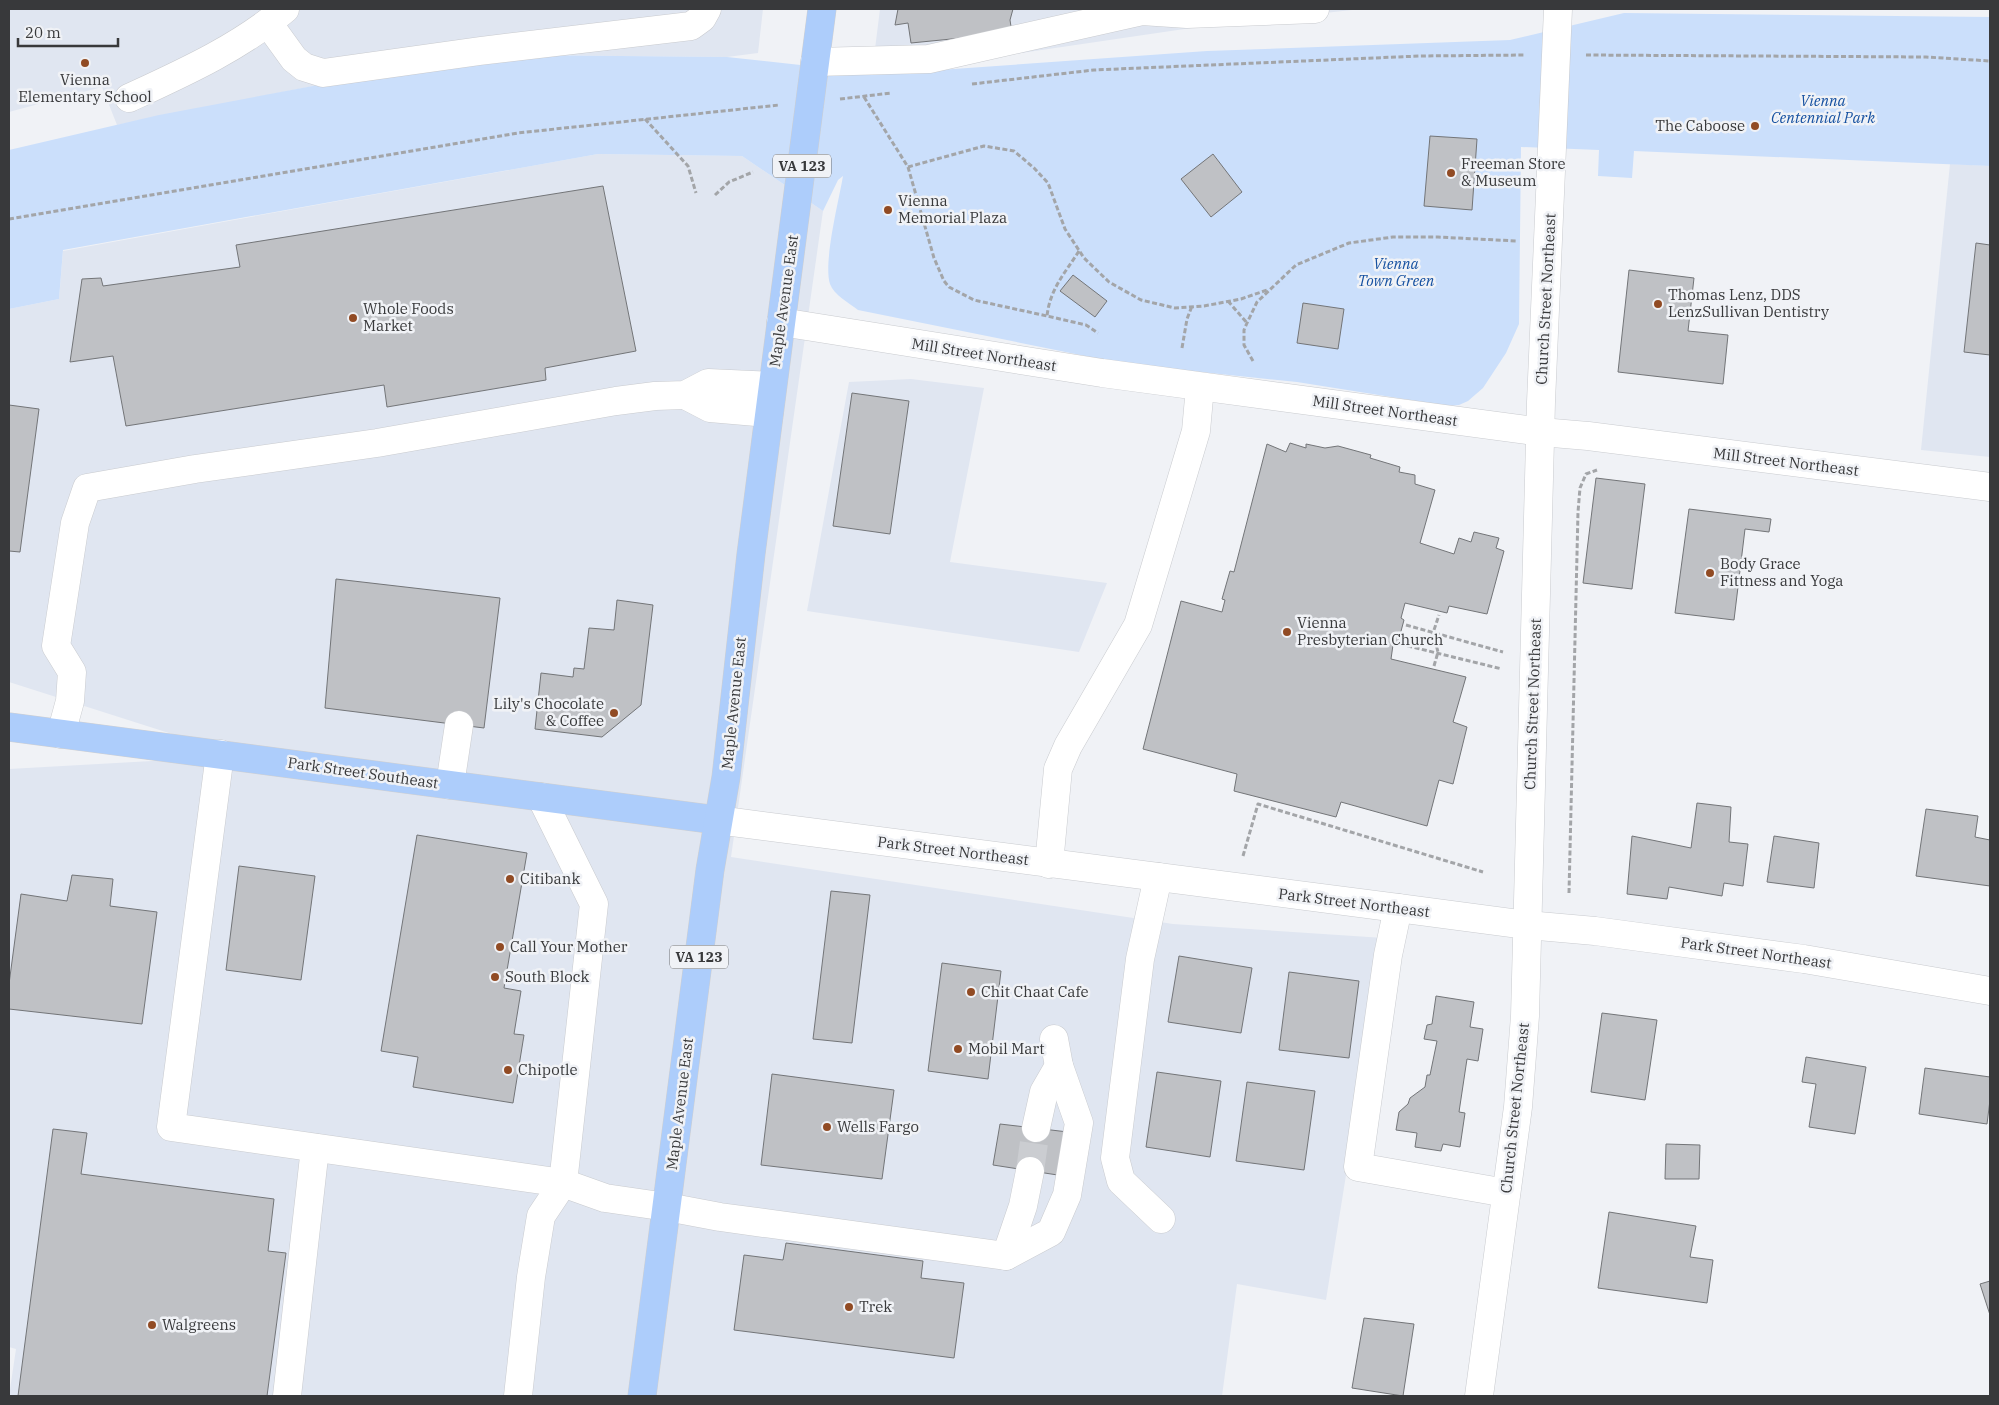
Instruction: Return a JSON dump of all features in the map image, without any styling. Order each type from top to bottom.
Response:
[{"type":"main road","name":"Maple Avenue East","points":[[642,1396],[717,820],[726,776],[746,590],[822,9]]},
{"type":"main road","name":"Park Street Southeast","points":[[9,727],[717,820]]},
{"type":"street","points":[[129,98],[202,63],[277,16],[294,59],[304,68],[323,73],[480,51],[691,26],[702,18],[707,9]]},
{"type":"street","points":[[815,62],[929,59],[1142,11],[1187,14],[1315,9]]},
{"type":"street","name":"Church Street Northeast","points":[[1479,1396],[1518,1107],[1525,1016],[1541,432],[1558,9]]},
{"type":"street","name":"Mill Street Northeast","points":[[781,322],[1200,387],[1541,432],[1588,436],[1990,487]]},
{"type":"street","points":[[61,734],[70,701],[72,672],[56,646],[74,522],[87,488],[196,469],[377,443],[616,401],[655,396],[685,395],[708,383],[772,386]]},
{"type":"street","points":[[1049,864],[1058,769],[1068,746],[1138,625],[1196,431],[1200,387]]},
{"type":"street","points":[[685,395],[710,408],[769,413]]},
{"type":"street","points":[[450,785],[459,726]]},
{"type":"street","points":[[220,754],[171,1127],[563,1183],[605,1198],[720,1217],[1006,1256],[1051,1232],[1067,1195],[1078,1123],[1059,1066],[1054,1039]]},
{"type":"street","points":[[518,1396],[531,1277],[541,1216],[563,1183],[594,904],[540,797]]},
{"type":"street","name":"Park Street Northeast","points":[[717,820],[1049,864],[1527,925],[1595,931],[1804,959],[1990,991]]},
{"type":"street","points":[[1158,877],[1140,959],[1115,1158],[1122,1181],[1161,1219]]},
{"type":"street","points":[[1398,908],[1388,955],[1358,1167],[1506,1193]]},
{"type":"street","points":[[1036,1128],[1044,1092],[1059,1066]]},
{"type":"street","points":[[287,1396],[315,1148]]},
{"type":"street","points":[[1006,1256],[1022,1206],[1030,1171]]},
{"type":"path","points":[[968,84],[1103,70],[1420,56],[1926,57],[1990,61]]},
{"type":"path","points":[[9,219],[518,133],[892,93]]},
{"type":"path","points":[[864,97],[908,167],[934,258],[944,281],[949,287],[974,300],[1086,324],[1098,334]]},
{"type":"path","points":[[645,119],[688,166],[696,193]]},
{"type":"path","points":[[908,167],[984,146],[1014,151],[1048,183],[1064,229],[1080,251],[1109,282],[1141,300],[1175,308],[1241,299],[1270,289]]},
{"type":"path","points":[[715,195],[728,182],[753,172]]},
{"type":"path","points":[[1256,366],[1244,345],[1244,330],[1256,302],[1296,265],[1349,243],[1393,237],[1438,236],[1522,241]]},
{"type":"path","points":[[1047,316],[1054,288],[1080,251]]},
{"type":"path","points":[[1228,301],[1247,323]]},
{"type":"path","points":[[1182,348],[1187,319],[1192,306]]},
{"type":"path","points":[[1569,893],[1578,512],[1580,488],[1586,474],[1601,468]]},
{"type":"path","points":[[1434,666],[1438,652],[1434,632],[1439,614]]},
{"type":"path","points":[[1406,625],[1503,652]]},
{"type":"path","points":[[1400,644],[1502,669]]},
{"type":"path","points":[[1234,887],[1258,804],[1484,872]]},
{"type":"shaded area","points":[[9,9],[763,9],[758,53],[727,57],[514,55],[334,82],[117,125],[102,87],[9,112]]},
{"type":"shaded area","points":[[880,9],[1361,9],[1198,27],[925,67],[873,65]]},
{"type":"shaded area","points":[[598,154],[742,156],[823,211],[731,857],[1173,924],[1384,938],[1326,1300],[1237,1284],[1222,1396],[9,1396],[16,1349],[9,1347],[9,769],[241,756],[9,682],[9,309],[59,299],[63,251]]},
{"type":"shaded area","points":[[1950,164],[1990,166],[1990,457],[1921,450]]},
{"type":"shaded area","points":[[911,379],[984,388],[950,562],[1107,583],[1079,652],[807,611],[849,382]]},
{"type":"green space","points":[[1624,13],[1990,17],[1990,166],[1634,151],[1632,178],[1598,176],[1599,150],[1521,147],[1519,324],[1506,353],[1483,388],[1468,401],[1459,405],[1448,406],[1297,382],[1125,364],[858,310],[835,292],[830,284],[828,274],[830,247],[843,176],[838,180],[823,211],[742,156],[598,154],[63,250],[59,299],[9,309],[9,150],[159,115],[334,82],[514,55],[727,57],[882,74],[1207,51],[1510,40]]},
{"type":"building","points":[[898,9],[1013,9],[1010,20],[1012,33],[911,43],[908,23],[895,25]]},
{"type":"building","name":"Freeman Store & Museum","points":[[1430,136],[1477,139],[1472,210],[1424,206]]},
{"type":"building","points":[[1213,154],[1242,192],[1211,217],[1181,179]]},
{"type":"building","name":"Whole Foods Market","points":[[603,186],[636,351],[545,368],[546,380],[387,407],[384,385],[126,426],[113,356],[70,362],[82,279],[101,278],[103,286],[240,267],[236,245]]},
{"type":"building","points":[[1976,243],[1990,245],[1990,355],[1964,352]]},
{"type":"building","name":"Thomas Lenz, DDS LenzSullivan Dentistry","points":[[1629,270],[1694,278],[1688,331],[1728,335],[1723,384],[1618,372]]},
{"type":"building","points":[[1073,275],[1107,301],[1095,317],[1060,291]]},
{"type":"building","points":[[1303,303],[1344,309],[1338,349],[1297,343]]},
{"type":"building","points":[[852,393],[909,401],[890,534],[833,526]]},
{"type":"building","points":[[9,405],[39,409],[20,552],[9,551]]},
{"type":"building","name":"Vienna Presbyterian Church","points":[[1290,443],[1306,448],[1306,444],[1325,448],[1338,446],[1371,455],[1370,458],[1400,467],[1399,472],[1415,475],[1415,484],[1435,490],[1420,543],[1454,554],[1459,538],[1471,542],[1474,532],[1499,538],[1496,548],[1504,551],[1487,614],[1449,606],[1447,613],[1405,603],[1401,618],[1404,620],[1397,646],[1393,645],[1391,659],[1466,677],[1453,722],[1467,727],[1453,784],[1439,780],[1427,826],[1341,802],[1336,817],[1234,791],[1237,774],[1143,749],[1181,601],[1222,612],[1225,600],[1222,599],[1230,571],[1234,572],[1267,444],[1286,452]]},
{"type":"building","points":[[1596,478],[1645,484],[1632,589],[1583,583]]},
{"type":"building","name":"Body Grace Fittness and Yoga","points":[[1689,509],[1771,519],[1769,532],[1745,529],[1734,620],[1675,613]]},
{"type":"building","points":[[336,579],[500,598],[484,728],[325,708]]},
{"type":"building","points":[[617,600],[653,605],[641,705],[602,737],[535,729],[541,673],[573,677],[574,668],[584,669],[589,628],[614,630]]},
{"type":"building","points":[[1697,803],[1731,807],[1729,842],[1748,844],[1743,886],[1724,883],[1722,896],[1669,887],[1667,899],[1627,894],[1632,836],[1691,848]]},
{"type":"building","points":[[1926,809],[1978,816],[1975,837],[1990,840],[1990,886],[1916,876]]},
{"type":"building","points":[[417,835],[527,853],[504,988],[521,991],[514,1034],[524,1035],[513,1103],[413,1087],[418,1057],[381,1051]]},
{"type":"building","points":[[1774,836],[1819,843],[1814,888],[1767,882]]},
{"type":"building","points":[[239,866],[315,876],[301,980],[226,970]]},
{"type":"building","points":[[72,875],[113,879],[110,906],[157,912],[142,1024],[9,1009],[9,984],[21,894],[67,901]]},
{"type":"building","points":[[831,891],[870,895],[852,1043],[813,1039]]},
{"type":"building","points":[[1179,956],[1252,968],[1241,1033],[1168,1022]]},
{"type":"building","points":[[942,963],[1001,971],[988,1079],[928,1071]]},
{"type":"building","points":[[1289,972],[1359,981],[1349,1058],[1279,1050]]},
{"type":"building","points":[[1436,996],[1474,1002],[1470,1027],[1483,1029],[1478,1061],[1467,1059],[1459,1112],[1465,1113],[1460,1147],[1443,1144],[1441,1151],[1415,1147],[1417,1133],[1396,1130],[1399,1112],[1408,1104],[1410,1098],[1425,1087],[1427,1075],[1430,1075],[1437,1041],[1424,1039],[1427,1025],[1432,1024]]},
{"type":"building","points":[[1602,1013],[1657,1020],[1645,1100],[1591,1092]]},
{"type":"building","points":[[1806,1057],[1866,1067],[1855,1134],[1809,1127],[1816,1084],[1802,1082]]},
{"type":"building","points":[[1925,1068],[1990,1077],[1987,1124],[1919,1114]]},
{"type":"building","points":[[1157,1072],[1221,1081],[1210,1157],[1146,1147]]},
{"type":"building","name":"Wells Fargo","points":[[772,1074],[894,1090],[882,1179],[761,1165]]},
{"type":"building","points":[[1247,1082],[1315,1091],[1304,1170],[1236,1161]]},
{"type":"building","points":[[1000,1124],[1068,1132],[1064,1176],[993,1165]]},
{"type":"building","name":"Walgreens","points":[[53,1129],[87,1133],[81,1174],[274,1199],[268,1251],[286,1253],[267,1396],[18,1396]]},
{"type":"building","points":[[1666,1144],[1700,1145],[1699,1179],[1665,1179]]},
{"type":"building","points":[[1609,1212],[1696,1226],[1690,1257],[1713,1260],[1707,1303],[1598,1288]]},
{"type":"building","name":"Trek","points":[[786,1243],[923,1261],[921,1278],[964,1283],[954,1358],[734,1330],[744,1255],[783,1260]]},
{"type":"building","points":[[1990,1281],[1990,1315],[1980,1284]]},
{"type":"building","points":[[1364,1318],[1414,1324],[1403,1396],[1352,1388]]},
{"type":"tunnel","points":[[1030,1171],[1036,1128]]},
{"type":"place","name":"Vienna Elementary School","points":[[85,63]]},
{"type":"place","name":"The Caboose","points":[[1755,126]]},
{"type":"place","name":"Freeman Store & Museum","points":[[1451,173]]},
{"type":"place","name":"Vienna Memorial Plaza","points":[[888,210]]},
{"type":"place","name":"Thomas Lenz, DDS LenzSullivan Dentistry","points":[[1658,304]]},
{"type":"place","name":"Whole Foods Market","points":[[353,318]]},
{"type":"place","name":"Body Grace Fittness and Yoga","points":[[1710,573]]},
{"type":"place","name":"Vienna Presbyterian Church","points":[[1287,632]]},
{"type":"place","name":"Lily's Chocolate & Coffee","points":[[614,713]]},
{"type":"place","name":"Citibank","points":[[510,879]]},
{"type":"place","name":"Call Your Mother","points":[[500,947]]},
{"type":"place","name":"South Block","points":[[495,977]]},
{"type":"place","name":"Chit Chaat Cafe","points":[[971,992]]},
{"type":"place","name":"Mobil Mart","points":[[958,1049]]},
{"type":"place","name":"Chipotle","points":[[508,1070]]},
{"type":"place","name":"Wells Fargo","points":[[827,1127]]},
{"type":"place","name":"Trek","points":[[849,1307]]},
{"type":"place","name":"Walgreens","points":[[152,1325]]},
{"type":"park label","name":"Vienna Centennial Park","points":[[1823,110]]},
{"type":"park label","name":"Vienna Town Green","points":[[1396,272]]}]
